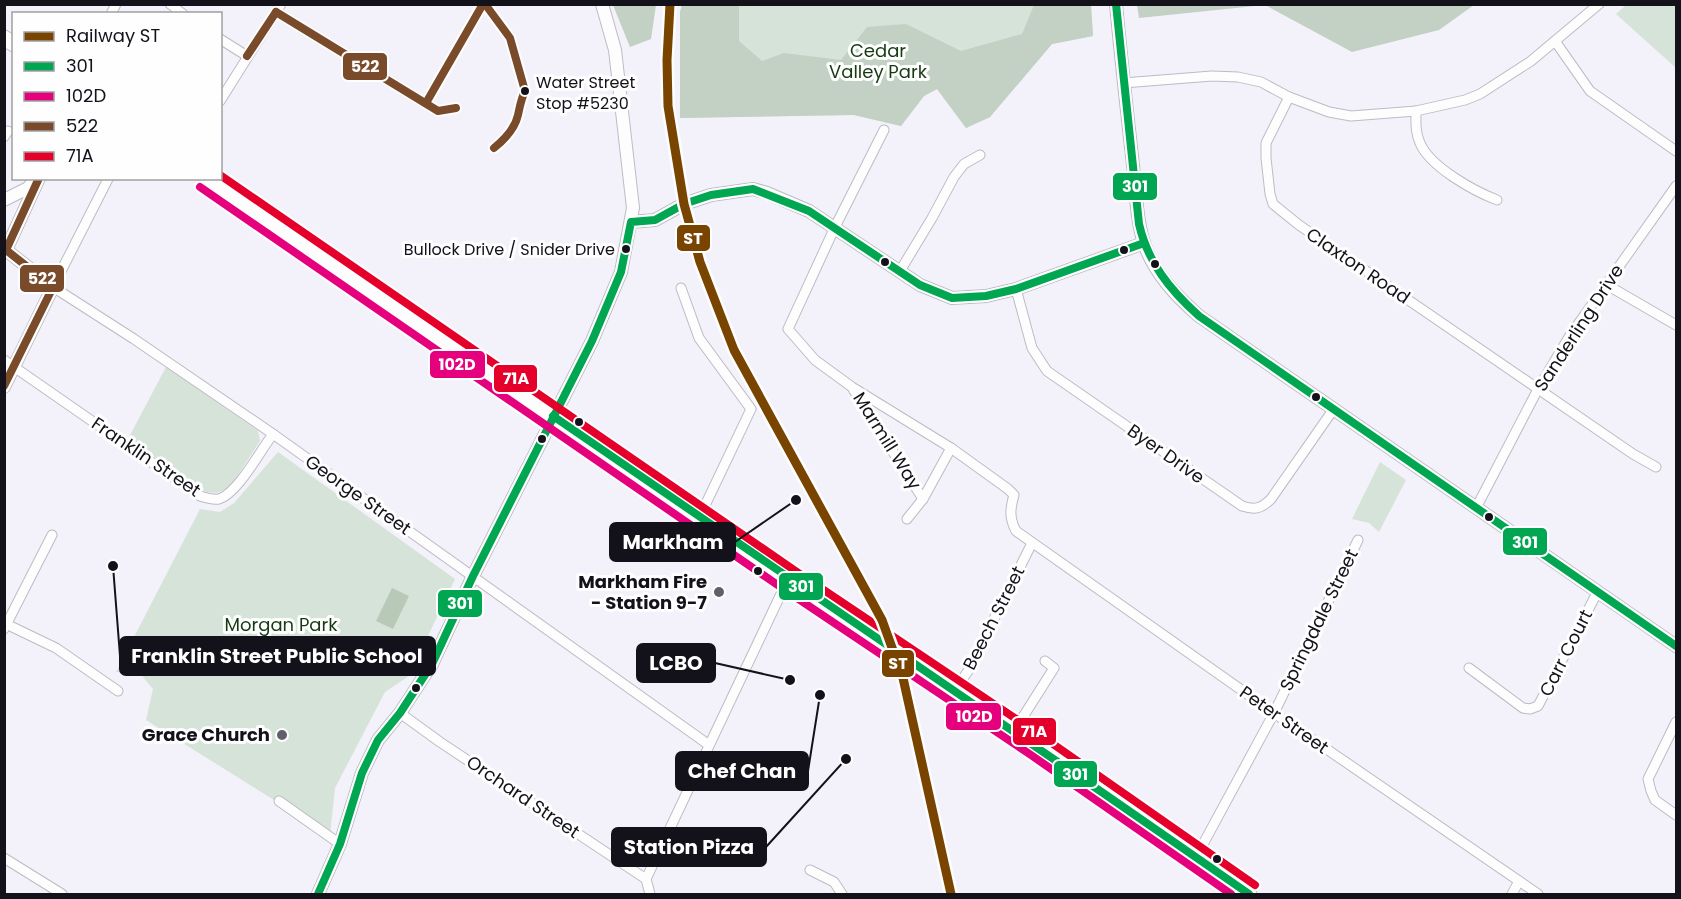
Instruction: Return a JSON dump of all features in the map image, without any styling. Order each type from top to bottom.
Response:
[{"type":"main road","points":[[209,180],[1249,894]]},
{"type":"street","points":[[318,894],[340,844],[362,773],[378,740],[400,713],[432,664],[473,576],[592,341],[623,263],[633,208],[615,50],[602,4]]},
{"type":"street","points":[[1116,4],[1144,243],[1159,273],[1185,303],[1199,316],[1333,410],[1677,646]]},
{"type":"street","points":[[1124,83],[1212,76],[1239,77],[1261,82],[1289,97],[1329,112],[1351,116],[1416,111],[1465,100],[1480,94],[1531,61],[1599,4]]},
{"type":"street","points":[[222,98],[278,8],[438,111],[456,108]]},
{"type":"street","points":[[222,40],[247,56]]},
{"type":"street","points":[[1555,41],[1590,91],[1677,151]]},
{"type":"street","name":"Claxton Road","points":[[1289,97],[1266,143],[1270,194],[1273,204],[1299,225],[1633,454],[1656,467]]},
{"type":"street","points":[[1416,111],[1416,132],[1420,145],[1428,156],[1476,192],[1497,200]]},
{"type":"street","points":[[852,387],[814,360],[788,329],[835,227],[884,130]]},
{"type":"street","points":[[900,271],[954,177],[964,164],[980,155]]},
{"type":"street","points":[[4,200],[28,188],[36,180]]},
{"type":"street","points":[[5,250],[37,180]]},
{"type":"street","points":[[4,387],[9,363],[53,287],[107,180]]},
{"type":"street","name":"Sanderling Drive","points":[[1476,508],[1538,389],[1569,337],[1677,186]]},
{"type":"street","points":[[631,222],[655,219],[684,204],[711,195],[753,189],[795,203],[835,227],[920,285],[952,297],[986,296],[1016,289],[1144,243]]},
{"type":"street","name":"George Street","points":[[5,250],[53,287],[273,434],[709,745]]},
{"type":"street","points":[[1606,285],[1677,325]]},
{"type":"street","points":[[681,288],[699,338],[750,409],[700,516]]},
{"type":"street","name":"Byer Drive","points":[[1016,289],[1032,348],[1047,371],[1242,506],[1254,510],[1264,507],[1333,410]]},
{"type":"street","name":"Franklin Street","points":[[9,363],[200,496],[212,500],[228,494],[239,484],[273,434]]},
{"type":"street","name":"Marmill Way","points":[[852,387],[951,448],[997,480],[1014,495],[1010,514],[1011,522],[1016,531],[1032,543]]},
{"type":"street","name":"Marmill Way","points":[[852,387],[923,499]]},
{"type":"street","name":"Marmill Way","points":[[907,519],[923,499],[951,448]]},
{"type":"street","points":[[52,535],[5,626],[56,648],[118,691]]},
{"type":"street","name":"Springdale Street","points":[[1195,859],[1274,713],[1358,540]]},
{"type":"street","name":"Beech Street","points":[[954,692],[968,671],[1032,543]]},
{"type":"street","name":"Peter Street","points":[[1032,543],[1538,894]]},
{"type":"street","points":[[650,894],[646,879],[788,579]]},
{"type":"street","name":"Carr Court","points":[[1469,668],[1523,708],[1530,709],[1538,706],[1598,591]]},
{"type":"street","points":[[1014,732],[1054,668],[1045,661]]},
{"type":"street","name":"Orchard Street","points":[[400,713],[646,879]]},
{"type":"street","points":[[1677,722],[1648,778],[1655,800],[1677,815]]},
{"type":"street","points":[[279,801],[340,844]]},
{"type":"street","points":[[4,858],[62,894]]},
{"type":"street","points":[[810,870],[834,882],[842,894]]},
{"type":"street","points":[[1512,894],[1519,881]]},
{"type":"green space","points":[[1137,4],[1474,5],[1439,30],[1352,52],[1265,5],[1139,18]]},
{"type":"green space","points":[[613,5],[656,5],[651,39],[630,47]]},
{"type":"green space","name":"Cedar Valley Park","points":[[682,5],[1091,5],[1093,36],[1052,44],[990,117],[966,128],[937,89],[924,96],[901,126],[854,115],[680,118],[680,12]]},
{"type":"green space","name":"Cedar Valley Park","points":[[682,5],[739,5],[739,41],[762,61],[784,53],[841,60],[867,27],[906,24],[961,51],[1022,34],[1034,5],[1091,5],[1093,36],[1052,44],[990,117],[966,128],[937,89],[924,96],[901,126],[854,115],[680,118],[680,12]]},
{"type":"green space","points":[[1626,5],[1676,5],[1676,68],[1616,14]]},
{"type":"green space","points":[[166,367],[258,431],[260,441],[230,487],[217,493],[206,492],[128,439]]},
{"type":"green space","name":"Morgan Park","points":[[278,452],[455,579],[409,676],[385,692],[335,788],[330,835],[146,720],[153,689],[139,672],[116,672],[200,509],[220,512],[234,503]]},
{"type":"green space","points":[[1380,462],[1406,480],[1379,532],[1369,523],[1352,519]]},
{"type":"shaded area","points":[[392,588],[409,596],[393,629],[376,621]]},
{"type":"rail line","name":"ST","points":[[670,4],[667,60],[668,106],[684,204],[700,262],[734,350],[882,620],[903,678],[951,894]]},
{"type":"transit line","name":"522","points":[[426,103],[483,4]]},
{"type":"transit line","name":"522","points":[[485,4],[510,38],[525,91],[512,129],[494,148]]},
{"type":"transit line","name":"301","points":[[1116,4],[1139,224],[1148,251],[1170,286],[1199,316],[1676,646]]},
{"type":"transit line","name":"522","points":[[276,12],[438,111],[456,108]]},
{"type":"transit line","name":"522","points":[[247,56],[276,12]]},
{"type":"transit line","name":"71A","points":[[222,176],[794,570],[1043,737],[1255,885]]},
{"type":"transit line","name":"522","points":[[4,386],[53,287],[6,250],[38,180]]},
{"type":"transit line","name":"102D","points":[[200,187],[1231,894]]},
{"type":"transit line","name":"301","points":[[318,894],[340,844],[362,773],[378,740],[400,713],[432,664],[473,576],[592,341],[621,272],[631,222],[655,220],[684,204],[711,195],[753,189],[809,211],[920,285],[952,298],[986,296],[1016,289],[1144,243]]},
{"type":"transit line","name":"301","points":[[553,416],[1249,894]]},
{"type":"place","name":"Water Street Stop #5230","points":[[525,91]]},
{"type":"place","name":"Bullock Drive / Snider Drive","points":[[626,249]]},
{"type":"place","name":"Markham","points":[[796,500]]},
{"type":"place","name":"Franklin Street Public School","points":[[113,566]]},
{"type":"place","name":"Markham Fire - Station 9-7","points":[[719,592]]},
{"type":"place","name":"LCBO","points":[[790,680]]},
{"type":"place","name":"Chef Chan","points":[[820,695]]},
{"type":"place","name":"Grace Church","points":[[282,735]]},
{"type":"place","name":"Station Pizza","points":[[846,759]]}]
